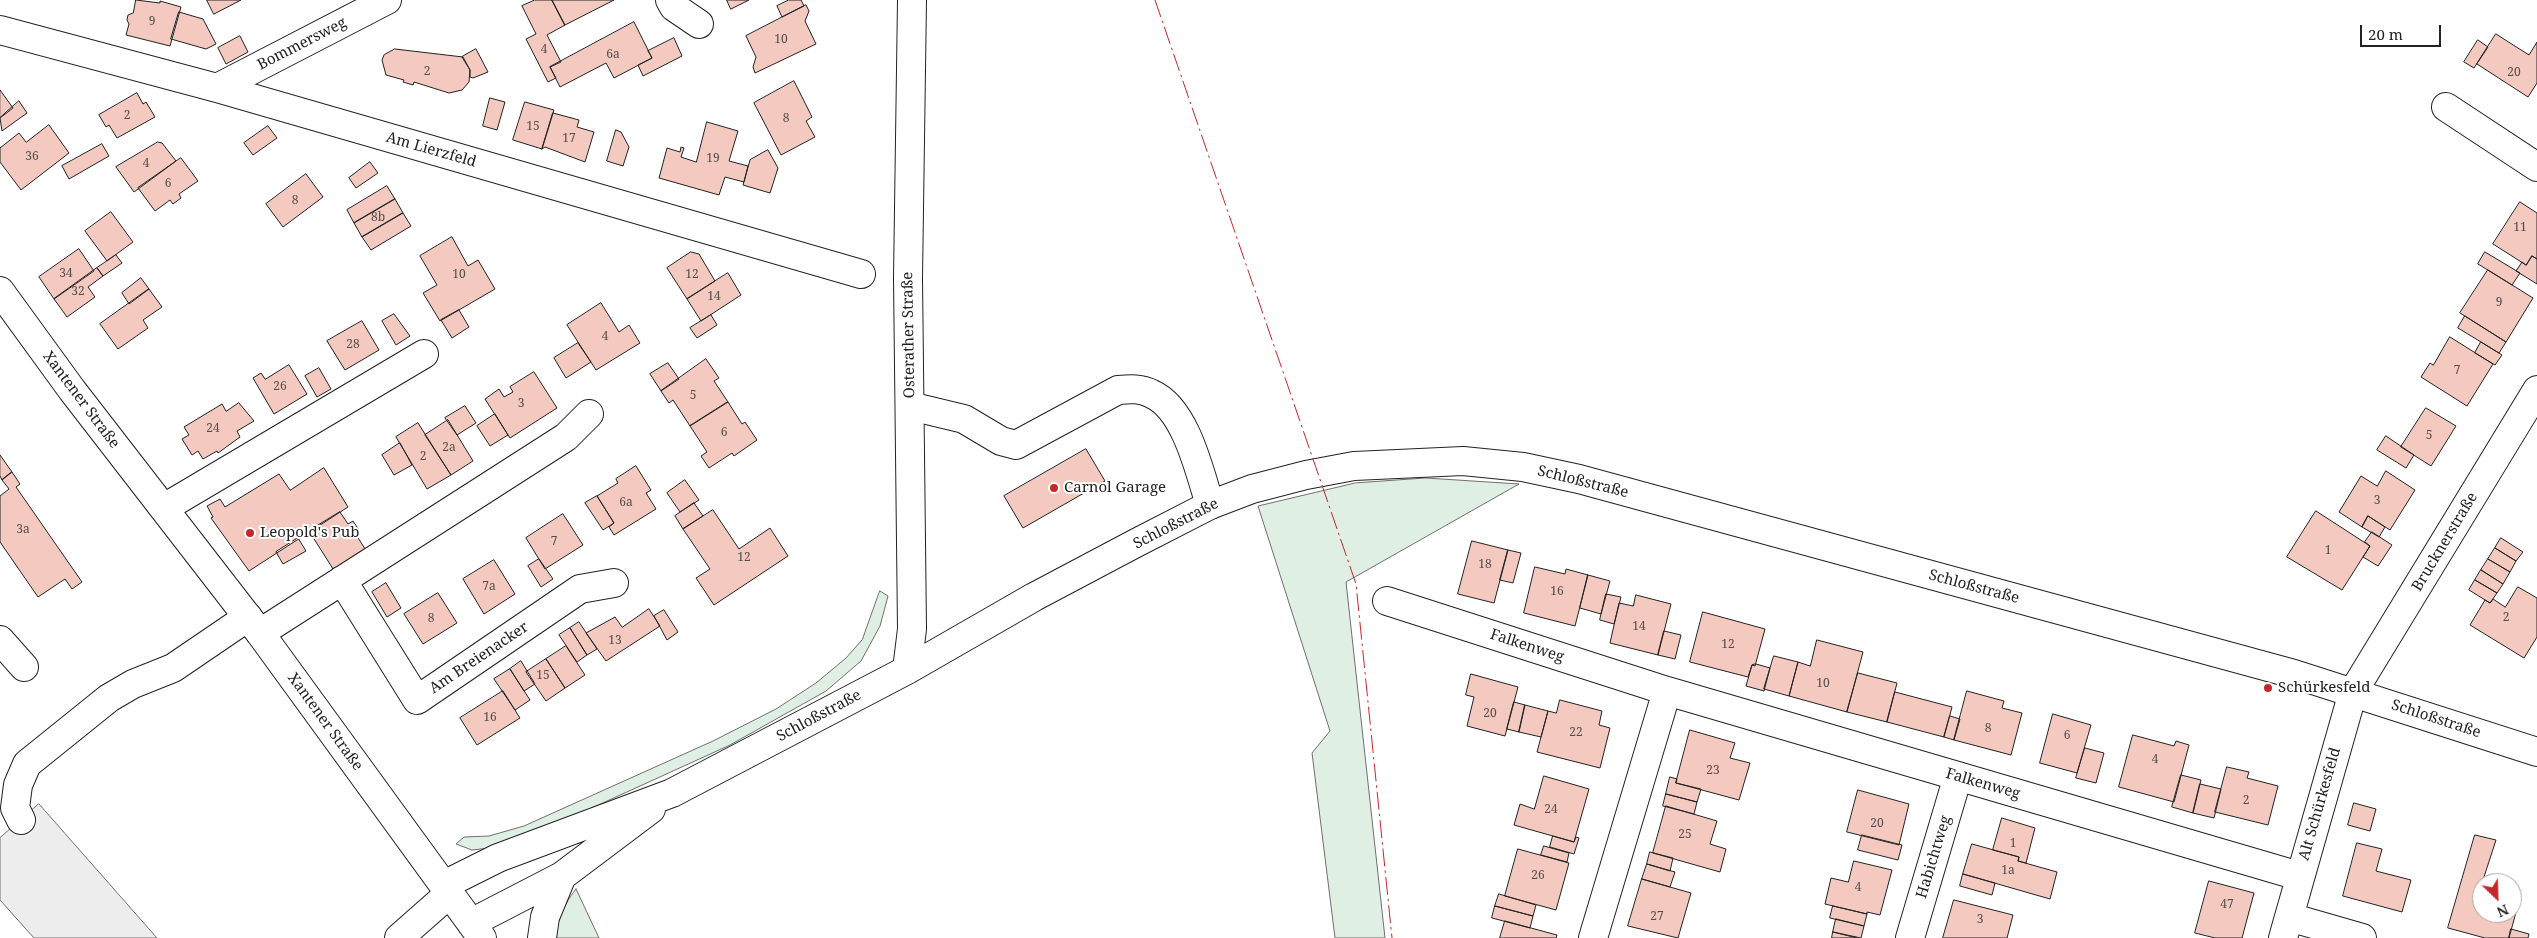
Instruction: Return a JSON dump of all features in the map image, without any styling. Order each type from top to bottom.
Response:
[{"type":"street","name":"Bommersweg","points":[[217,88],[387,0]]},
{"type":"street","points":[[670,0],[674,6],[699,24]]},
{"type":"street","name":"Osterather Straße","points":[[907,670],[912,629],[908,269],[912,0]]},
{"type":"street","name":"Am Lierzfeld","points":[[0,30],[217,88],[861,274]]},
{"type":"street","points":[[2446,107],[2537,167]]},
{"type":"street","name":"Xantener Straße","points":[[0,291],[72,390],[254,625],[477,930]]},
{"type":"street","points":[[164,508],[424,354]]},
{"type":"street","points":[[910,406],[964,419],[1002,441],[1016,445],[1118,390],[1134,389],[1153,394],[1169,406],[1178,418],[1201,475],[1210,505]]},
{"type":"street","name":"Brucknerstraße","points":[[2353,692],[2537,390]]},
{"type":"street","points":[[21,820],[15,808],[18,785],[27,764],[109,698],[133,684],[173,668],[342,580],[566,437],[589,414]]},
{"type":"street","name":"Schloßstraße","points":[[399,938],[447,889],[498,858],[672,793],[907,670],[1034,598],[1210,505],[1252,489],[1306,475],[1354,466],[1463,461],[1523,467],[1579,479],[2353,692],[2537,752]]},
{"type":"street","name":"Am Breienacker","points":[[342,580],[417,700],[580,589],[614,583]]},
{"type":"street","name":"Falkenweg","points":[[1387,601],[1666,691],[2299,876]]},
{"type":"street","points":[[0,640],[24,667]]},
{"type":"street","points":[[1593,938],[1666,691]]},
{"type":"street","name":"Alt Schürkesfeld","points":[[2353,692],[2286,927],[2362,938]]},
{"type":"street","name":"Habichtweg","points":[[1910,938],[1958,776]]},
{"type":"street","name":"Schloßstraße","points":[[477,930],[562,876],[672,793]]},
{"type":"street","points":[[542,938],[545,917],[562,876]]},
{"type":"green space","points":[[1426,478],[1519,484],[1346,582],[1385,938],[1335,938],[1312,753],[1330,731],[1258,506],[1355,483]]},
{"type":"green space","points":[[880,591],[888,596],[880,626],[861,661],[826,691],[730,745],[550,827],[490,848],[472,850],[456,844],[464,837],[489,836],[524,826],[713,741],[776,709],[816,683],[846,658],[862,640]]},
{"type":"green space","points":[[576,889],[599,938],[555,938],[562,912]]},
{"type":"shaded area","points":[[39,804],[157,938],[34,938],[0,900],[0,838]]},
{"type":"building","points":[[136,0],[160,3],[160,1],[181,7],[170,46],[126,35],[129,24],[127,20],[128,15],[133,13]]},
{"type":"building","points":[[207,0],[241,0],[214,14]]},
{"type":"building","points":[[535,0],[552,0],[565,25],[547,35],[561,62],[550,67],[556,78],[548,82],[526,39],[536,34],[522,6]]},
{"type":"building","points":[[552,0],[614,0],[565,25]]},
{"type":"building","points":[[727,0],[749,0],[731,9]]},
{"type":"building","points":[[789,0],[801,0],[804,6],[782,17],[777,6]]},
{"type":"building","points":[[806,5],[809,11],[805,21],[816,44],[755,73],[753,67],[756,57],[746,36]]},
{"type":"building","points":[[179,12],[203,19],[216,44],[206,49],[171,39]]},
{"type":"building","points":[[634,22],[652,58],[614,78],[606,63],[560,87],[550,67]]},
{"type":"building","points":[[2496,34],[2529,55],[2537,42],[2537,83],[2528,97],[2477,64]]},
{"type":"building","points":[[240,36],[248,52],[226,64],[218,48]]},
{"type":"building","points":[[674,38],[682,56],[643,76],[638,65],[652,58],[648,51]]},
{"type":"building","points":[[2478,40],[2488,47],[2474,68],[2464,62]]},
{"type":"building","points":[[395,49],[463,57],[470,70],[469,82],[462,90],[449,93],[414,82],[413,85],[403,82],[404,80],[386,75],[382,60],[384,55]]},
{"type":"building","points":[[476,49],[488,72],[473,78],[470,77],[470,70],[462,57]]},
{"type":"building","points":[[794,81],[812,117],[806,121],[815,137],[781,155],[754,103]]},
{"type":"building","points":[[0,90],[13,108],[0,118]]},
{"type":"building","points":[[137,93],[143,104],[146,102],[155,117],[117,138],[109,125],[106,127],[99,115]]},
{"type":"building","points":[[490,98],[505,102],[497,130],[483,126]]},
{"type":"building","points":[[19,101],[27,113],[2,131],[0,118]]},
{"type":"building","points":[[525,102],[554,110],[542,149],[513,140]]},
{"type":"building","points":[[553,113],[579,120],[577,127],[594,132],[585,162],[545,147],[542,149]]},
{"type":"building","points":[[707,122],[738,131],[729,161],[748,166],[744,182],[725,177],[719,195],[659,178],[667,148],[680,152],[681,147],[684,148],[681,157],[696,162]]},
{"type":"building","points":[[49,125],[69,153],[21,190],[0,162],[0,148],[19,133],[26,142]]},
{"type":"building","points":[[268,126],[277,138],[253,155],[244,143]]},
{"type":"building","points":[[616,130],[621,132],[629,147],[623,166],[607,161]]},
{"type":"building","points":[[158,142],[162,143],[176,161],[134,192],[116,167]]},
{"type":"building","points":[[102,144],[109,156],[69,179],[62,166]]},
{"type":"building","points":[[768,150],[778,168],[770,193],[743,185],[750,160]]},
{"type":"building","points":[[181,158],[198,181],[179,194],[181,198],[173,204],[170,200],[155,211],[138,188]]},
{"type":"building","points":[[370,162],[378,173],[356,188],[349,178]]},
{"type":"building","points":[[306,174],[323,197],[283,227],[266,204]]},
{"type":"building","points":[[387,186],[395,199],[354,223],[347,210]]},
{"type":"building","points":[[395,199],[403,213],[362,237],[354,223]]},
{"type":"building","points":[[2520,202],[2537,213],[2537,259],[2532,256],[2526,265],[2493,244]]},
{"type":"building","points":[[111,212],[133,242],[107,261],[85,231]]},
{"type":"building","points":[[403,213],[411,226],[371,250],[362,237]]},
{"type":"building","points":[[452,237],[468,266],[478,260],[495,289],[440,321],[423,293],[437,285],[420,256]]},
{"type":"building","points":[[79,249],[94,271],[54,299],[39,277]]},
{"type":"building","points":[[691,252],[699,254],[715,281],[687,299],[667,268]]},
{"type":"building","points":[[2485,252],[2520,273],[2512,285],[2478,264]]},
{"type":"building","points":[[116,255],[122,263],[103,276],[97,268]]},
{"type":"building","points":[[2532,256],[2537,259],[2537,284],[2516,271],[2522,262],[2526,265]]},
{"type":"building","points":[[97,268],[103,276],[88,287],[95,297],[67,317],[54,299]]},
{"type":"building","points":[[2488,270],[2533,298],[2506,342],[2460,313]]},
{"type":"building","points":[[728,273],[741,295],[701,321],[687,299]]},
{"type":"building","points":[[141,278],[149,289],[129,304],[122,293]]},
{"type":"building","points":[[149,289],[162,307],[143,320],[148,328],[118,349],[100,324]]},
{"type":"building","points":[[601,303],[619,332],[629,325],[640,343],[596,370],[567,325]]},
{"type":"building","points":[[459,310],[469,327],[452,338],[441,320]]},
{"type":"building","points":[[394,314],[410,336],[396,345],[382,321]]},
{"type":"building","points":[[711,315],[717,325],[697,338],[690,328]]},
{"type":"building","points":[[2465,316],[2506,342],[2499,353],[2458,328]]},
{"type":"building","points":[[362,321],[379,350],[345,370],[327,341]]},
{"type":"building","points":[[2450,337],[2493,364],[2467,406],[2421,377],[2430,363],[2433,365]]},
{"type":"building","points":[[2481,342],[2502,355],[2495,365],[2475,353]]},
{"type":"building","points":[[578,343],[591,362],[566,378],[554,358]]},
{"type":"building","points":[[706,359],[719,378],[714,381],[728,402],[690,426],[673,400],[669,403],[661,391]]},
{"type":"building","points":[[668,363],[679,379],[661,391],[650,374]]},
{"type":"building","points":[[289,365],[307,394],[274,414],[253,378],[261,373],[265,379]]},
{"type":"building","points":[[319,368],[331,389],[317,397],[305,376]]},
{"type":"building","points":[[534,372],[557,408],[510,438],[485,399],[499,389],[504,397],[513,392],[510,387]]},
{"type":"building","points":[[728,402],[742,424],[745,422],[757,440],[734,456],[732,453],[709,468],[701,456],[707,452],[690,426]]},
{"type":"building","points":[[239,403],[254,421],[237,431],[240,437],[218,453],[217,451],[203,459],[198,451],[192,455],[182,439],[189,435],[184,427],[222,404],[226,411]]},
{"type":"building","points":[[465,406],[476,423],[457,435],[445,418]]},
{"type":"building","points":[[2426,408],[2456,426],[2431,466],[2401,447]]},
{"type":"building","points":[[495,414],[508,435],[490,446],[477,426]]},
{"type":"building","points":[[448,420],[473,461],[451,475],[425,435]]},
{"type":"building","points":[[418,423],[451,475],[427,489],[396,437]]},
{"type":"building","points":[[2386,436],[2414,455],[2406,468],[2377,450]]},
{"type":"building","points":[[400,443],[412,465],[394,475],[382,455]]},
{"type":"building","name":"Carnol Garage","points":[[1086,449],[1105,481],[1023,528],[1004,496]]},
{"type":"building","points":[[0,455],[12,472],[2,480],[0,476]]},
{"type":"building","points":[[636,466],[651,490],[646,493],[656,509],[614,535],[609,527],[614,523],[597,496],[618,483],[616,479]]},
{"type":"building","points":[[324,468],[348,507],[249,571],[211,518],[213,517],[207,506],[220,499],[225,507],[279,474],[290,490]]},
{"type":"building","points":[[2386,471],[2415,490],[2390,530],[2368,516],[2362,527],[2339,512],[2361,476],[2377,486]]},
{"type":"building","points":[[12,472],[20,484],[16,487],[82,582],[72,589],[65,579],[38,597],[0,542],[0,496],[9,489],[2,480]]},
{"type":"building","points":[[685,480],[699,500],[680,512],[667,493]]},
{"type":"building","points":[[597,496],[614,523],[603,530],[585,503]]},
{"type":"building","points":[[694,503],[703,516],[683,529],[675,516]]},
{"type":"building","points":[[713,510],[739,549],[770,528],[788,556],[714,605],[696,578],[710,569],[683,529]]},
{"type":"building","points":[[2316,511],[2370,546],[2342,590],[2287,557]]},
{"type":"building","points":[[340,512],[348,524],[353,521],[359,530],[355,533],[367,552],[335,572],[309,531]]},
{"type":"building","points":[[563,514],[583,545],[545,569],[526,538]]},
{"type":"building","points":[[2368,516],[2385,527],[2379,537],[2362,527]]},
{"type":"building","points":[[2372,532],[2392,545],[2378,566],[2363,557],[2370,546],[2365,542]]},
{"type":"building","points":[[298,538],[306,551],[283,564],[276,552]]},
{"type":"building","points":[[2501,538],[2523,552],[2516,561],[2495,548]]},
{"type":"building","points":[[1472,541],[1508,550],[1494,603],[1458,594]]},
{"type":"building","points":[[2495,548],[2516,561],[2510,572],[2488,559]]},
{"type":"building","points":[[1508,550],[1521,553],[1513,583],[1500,580]]},
{"type":"building","points":[[539,559],[553,579],[541,587],[528,566]]},
{"type":"building","points":[[2488,559],[2510,572],[2503,584],[2481,570]]},
{"type":"building","points":[[494,560],[515,594],[484,614],[463,579]]},
{"type":"building","points":[[1535,567],[1565,574],[1566,569],[1588,575],[1575,626],[1524,613]]},
{"type":"building","points":[[2481,570],[2503,584],[2497,593],[2475,580]]},
{"type":"building","points":[[1588,575],[1610,581],[1601,614],[1580,608]]},
{"type":"building","points":[[2475,580],[2497,593],[2490,603],[2469,590]]},
{"type":"building","points":[[386,583],[401,608],[387,617],[372,592]]},
{"type":"building","points":[[2518,587],[2537,598],[2537,637],[2524,658],[2470,625],[2485,600],[2490,603],[2493,599],[2505,607]]},
{"type":"building","points":[[438,593],[457,623],[423,644],[404,614]]},
{"type":"building","points":[[1606,594],[1621,597],[1614,624],[1600,620]]},
{"type":"building","points":[[1636,595],[1671,604],[1658,655],[1610,643],[1619,603],[1633,606]]},
{"type":"building","points":[[649,609],[660,626],[606,661],[586,633],[615,617],[622,627]]},
{"type":"building","points":[[664,610],[678,632],[667,640],[654,616]]},
{"type":"building","points":[[1703,612],[1765,629],[1755,666],[1752,665],[1748,677],[1690,662]]},
{"type":"building","points":[[579,622],[597,649],[587,655],[570,628]]},
{"type":"building","points":[[570,628],[587,655],[577,662],[559,635]]},
{"type":"building","points":[[1664,631],[1681,635],[1675,659],[1658,655]]},
{"type":"building","points":[[1817,640],[1863,652],[1847,712],[1789,696],[1798,662],[1810,666]]},
{"type":"building","points":[[566,646],[585,675],[565,688],[546,659]]},
{"type":"building","points":[[1774,656],[1798,662],[1789,696],[1764,689]]},
{"type":"building","points":[[546,659],[565,688],[546,701],[526,672]]},
{"type":"building","points":[[521,661],[535,684],[524,691],[510,669]]},
{"type":"building","points":[[1756,664],[1770,668],[1764,691],[1746,686],[1752,665]]},
{"type":"building","points":[[510,669],[530,700],[515,710],[494,679]]},
{"type":"building","points":[[1858,673],[1897,683],[1887,722],[1847,712]]},
{"type":"building","points":[[1471,674],[1518,687],[1505,736],[1467,726],[1474,697],[1466,695]]},
{"type":"building","points":[[503,691],[520,718],[477,745],[460,718]]},
{"type":"building","points":[[1967,691],[2004,701],[2002,708],[2022,713],[2011,755],[1954,740]]},
{"type":"building","points":[[1895,692],[1952,707],[1944,737],[1887,722]]},
{"type":"building","points":[[1560,700],[1602,711],[1599,725],[1610,728],[1600,768],[1537,752],[1548,711],[1556,713]]},
{"type":"building","points":[[1514,702],[1525,705],[1519,732],[1507,729]]},
{"type":"building","points":[[1525,705],[1548,711],[1541,737],[1519,732]]},
{"type":"building","points":[[2053,714],[2091,725],[2077,773],[2040,763]]},
{"type":"building","points":[[1950,716],[1960,719],[1954,740],[1944,737]]},
{"type":"building","points":[[1690,730],[1735,743],[1730,758],[1750,763],[1739,800],[1676,783]]},
{"type":"building","points":[[2133,735],[2174,746],[2176,741],[2189,745],[2174,802],[2119,787]]},
{"type":"building","points":[[2085,748],[2104,753],[2096,783],[2076,778]]},
{"type":"building","points":[[2227,767],[2249,772],[2247,778],[2278,786],[2268,825],[2215,812]]},
{"type":"building","points":[[2181,775],[2201,780],[2193,813],[2172,807]]},
{"type":"building","points":[[1544,776],[1589,789],[1574,842],[1514,825],[1520,804],[1534,809]]},
{"type":"building","points":[[1670,777],[1677,779],[1676,783],[1701,789],[1697,802],[1666,794]]},
{"type":"building","points":[[2200,784],[2221,789],[2214,818],[2193,813]]},
{"type":"building","points":[[1858,790],[1909,804],[1899,845],[1847,832]]},
{"type":"building","points":[[1666,794],[1697,802],[1694,814],[1663,806]]},
{"type":"building","points":[[2354,803],[2376,809],[2370,831],[2348,825]]},
{"type":"building","points":[[1666,806],[1717,821],[1710,844],[1726,849],[1720,872],[1653,853]]},
{"type":"building","points":[[2002,818],[2035,828],[2026,863],[2018,861],[2019,857],[1993,850]]},
{"type":"building","points":[[1862,835],[1902,845],[1898,860],[1858,850]]},
{"type":"building","points":[[2475,835],[2496,840],[2485,873],[2472,873],[2472,923],[2513,923],[2509,938],[2485,938],[2448,928]]},
{"type":"building","points":[[1553,836],[1574,842],[1576,837],[1579,838],[1574,854],[1550,847]]},
{"type":"building","points":[[2357,843],[2382,849],[2376,871],[2411,880],[2402,912],[2343,896]]},
{"type":"building","points":[[1972,844],[2019,857],[2018,861],[2057,872],[2050,899],[1963,874]]},
{"type":"building","points":[[1544,846],[1569,853],[1567,862],[1541,855]]},
{"type":"building","points":[[1518,849],[1569,863],[1556,910],[1505,896]]},
{"type":"building","points":[[1650,852],[1673,858],[1670,871],[1647,864]]},
{"type":"building","points":[[1854,861],[1892,870],[1880,915],[1867,912],[1867,914],[1825,904],[1831,878],[1848,882]]},
{"type":"building","points":[[1647,864],[1675,872],[1670,887],[1642,879]]},
{"type":"building","points":[[1963,874],[1995,883],[1992,895],[1960,886]]},
{"type":"building","points":[[1642,879],[1691,893],[1678,938],[1628,926]]},
{"type":"building","points":[[2209,881],[2254,893],[2242,938],[2215,938],[2195,933]]},
{"type":"building","points":[[1499,894],[1536,905],[1533,916],[1495,906]]},
{"type":"building","points":[[1954,900],[2013,915],[2007,938],[1943,938]]},
{"type":"building","points":[[1495,906],[1533,916],[1530,928],[1492,918]]},
{"type":"building","points":[[1833,906],[1867,914],[1864,926],[1830,918]]},
{"type":"building","points":[[1836,919],[1864,926],[1861,938],[1833,932]]},
{"type":"building","points":[[1505,921],[1557,935],[1556,938],[1500,938]]},
{"type":"building","points":[[2511,929],[2529,934],[2528,938],[2509,938]]},
{"type":"building","points":[[1833,932],[1857,938],[1832,938]]},
{"type":"power","points":[[1155,0],[1356,584],[1392,938]]},
{"type":"place","name":"Carnol Garage","points":[[1054,488]]},
{"type":"place","name":"Leopold's Pub","points":[[250,533]]},
{"type":"place","name":"Schürkesfeld","points":[[2268,688]]}]
